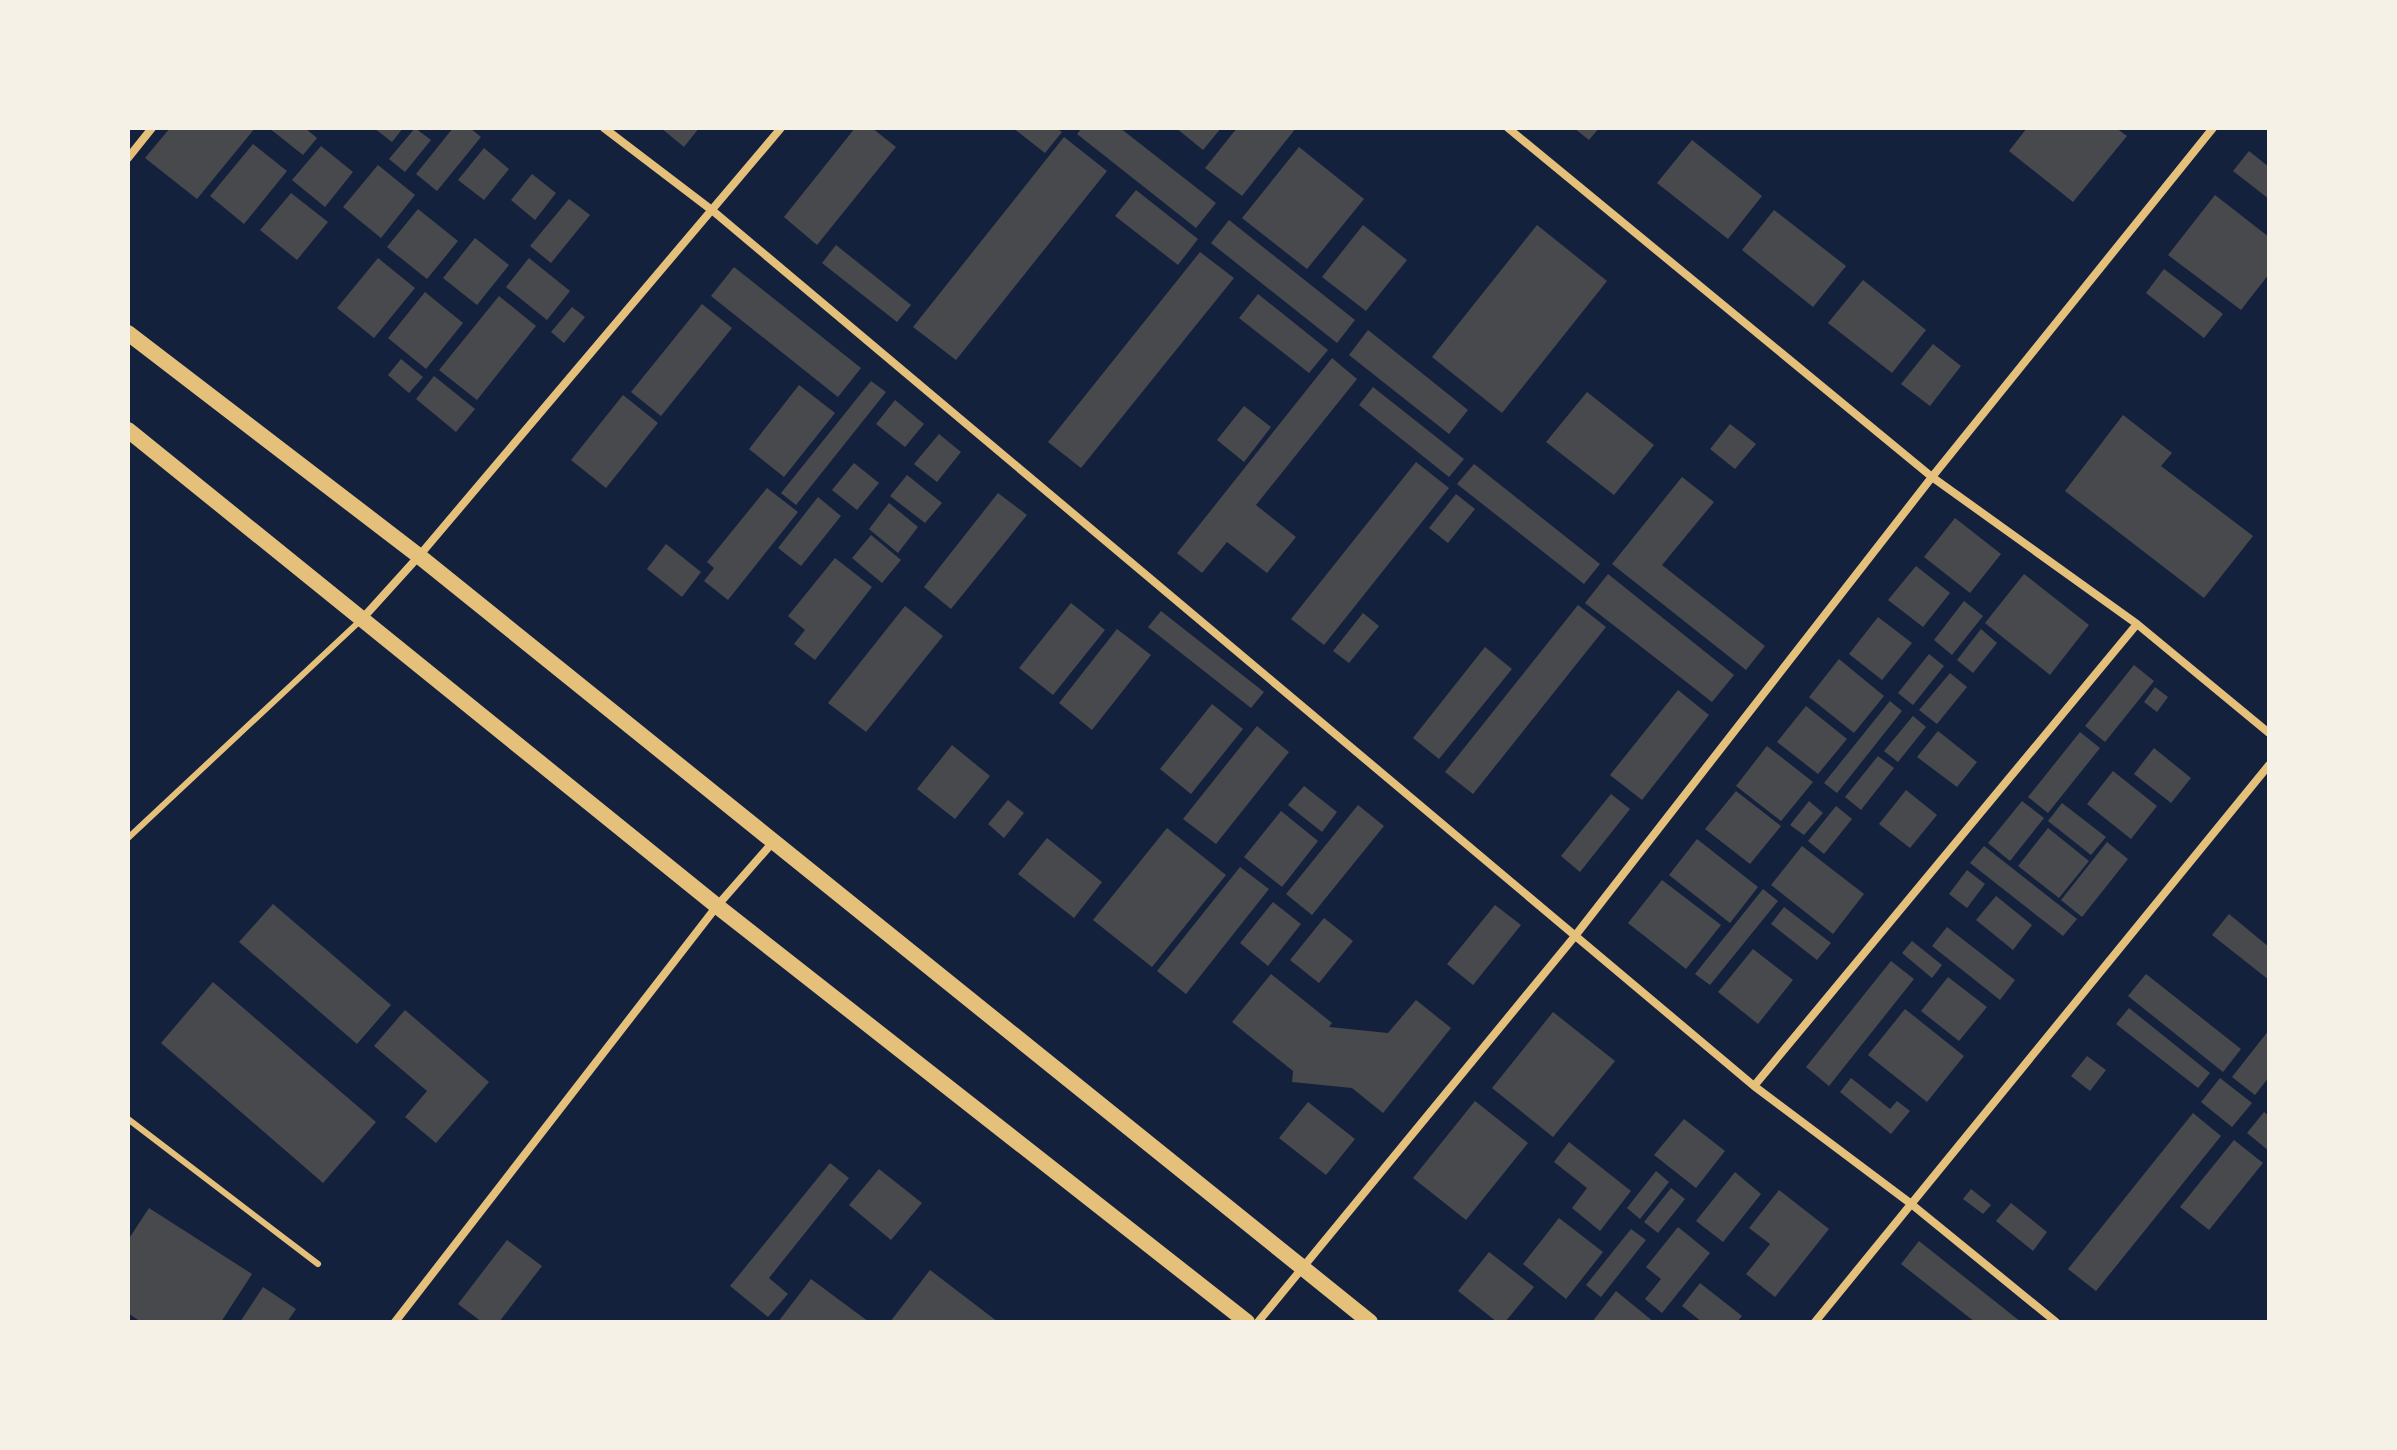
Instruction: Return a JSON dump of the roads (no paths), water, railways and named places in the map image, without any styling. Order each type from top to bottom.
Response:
[{"type":"main road","points":[[128,333],[419,556],[1370,1322]]},
{"type":"main road","points":[[128,430],[717,906],[1247,1322]]},
{"type":"street","points":[[128,158],[152,128]]},
{"type":"street","points":[[604,128],[713,211],[1754,1086],[1910,1203],[2056,1322]]},
{"type":"street","points":[[362,619],[419,556],[781,128]]},
{"type":"street","points":[[1508,128],[1932,477],[2137,624],[2269,733]]},
{"type":"street","points":[[1258,1322],[1575,936],[1932,477],[2213,128]]},
{"type":"street","points":[[1754,1086],[2137,624]]},
{"type":"street","points":[[1815,1322],[2269,765]]},
{"type":"street","points":[[395,1322],[717,906],[773,842]]},
{"type":"lane","points":[[128,838],[362,619]]},
{"type":"lane","points":[[128,1119],[318,1264]]}]
